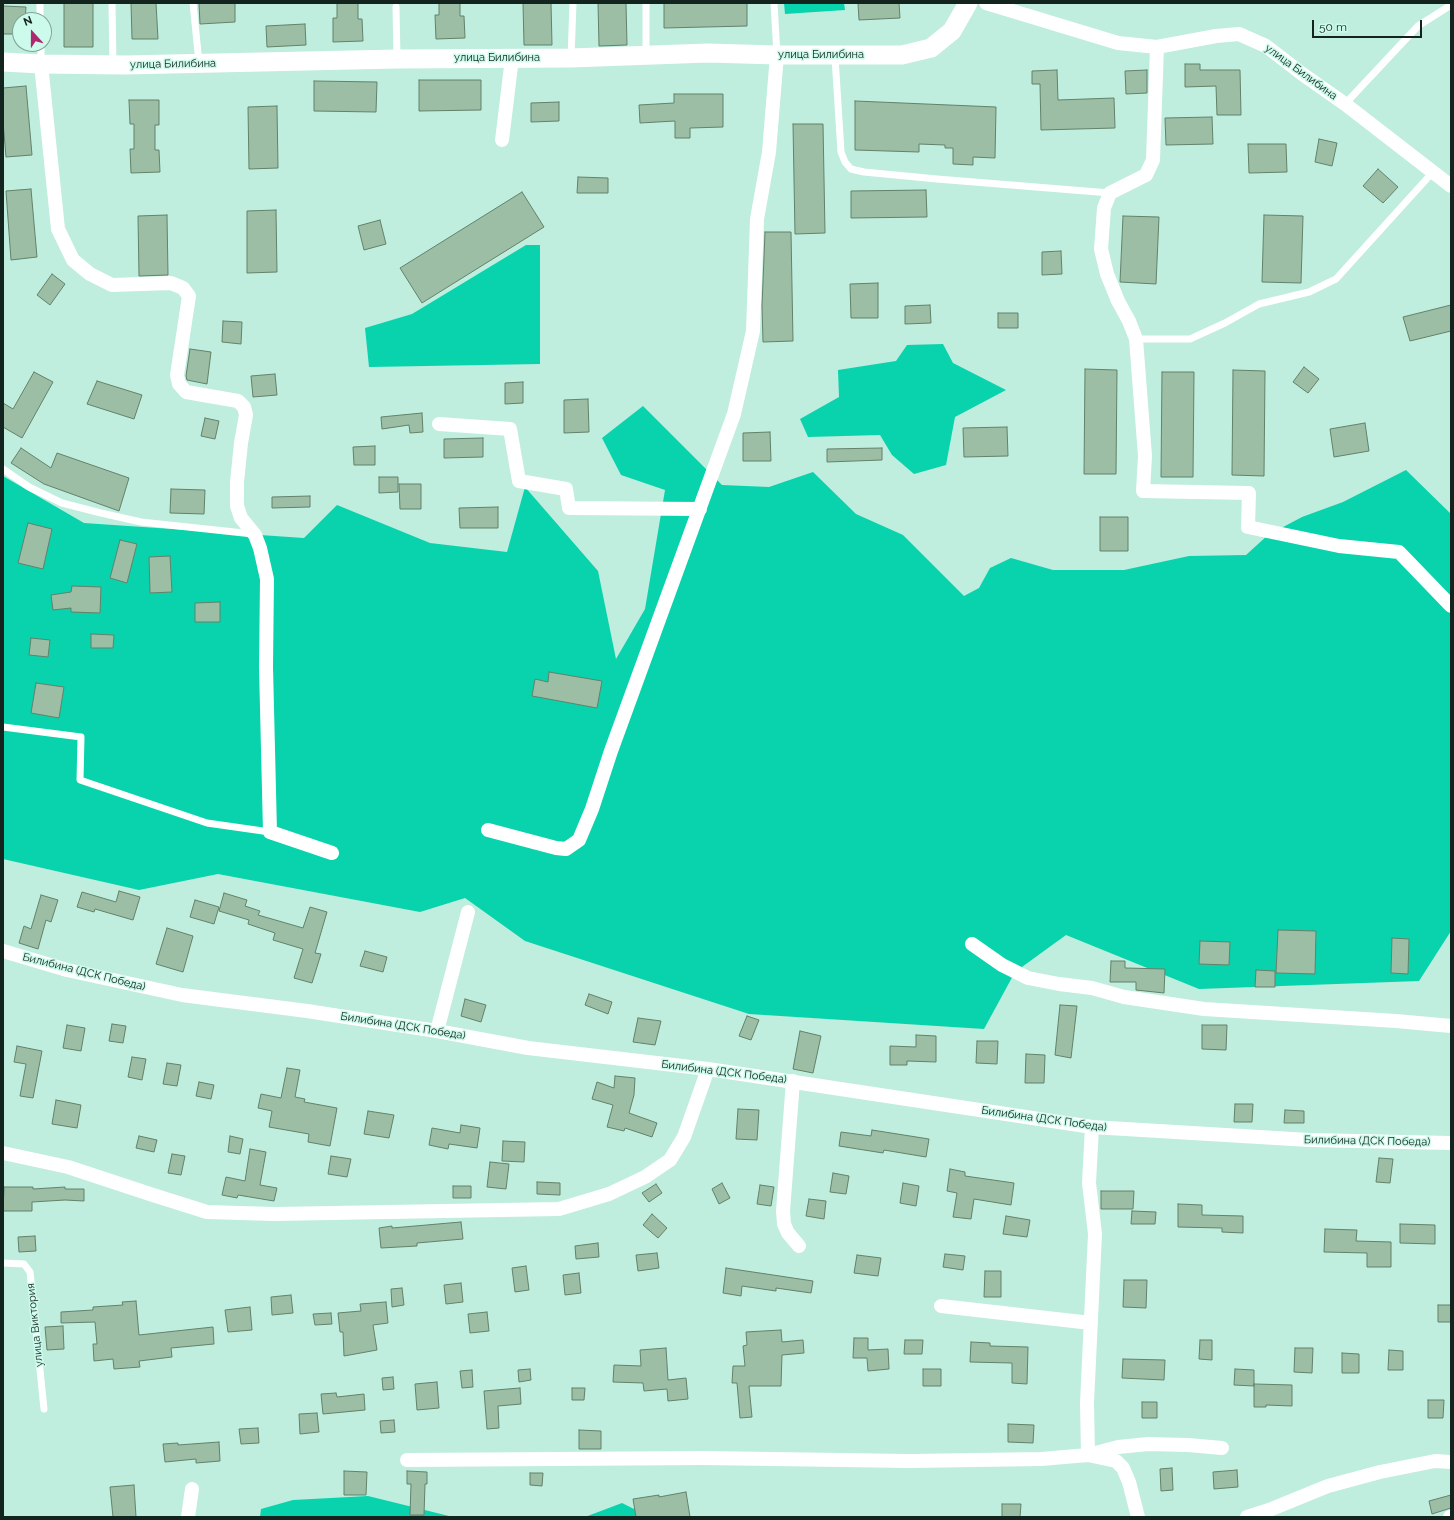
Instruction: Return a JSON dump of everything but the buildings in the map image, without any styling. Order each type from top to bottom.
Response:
[{"type":"main road","name":"улица Билибина","points":[[3,62],[41,64],[199,63],[397,59],[571,58],[646,54],[708,53],[777,55],[902,55],[931,48],[952,31],[968,3]]},
{"type":"street","name":"улица Билибина","points":[[986,3],[1118,44],[1157,47],[1216,36],[1239,34],[1266,46],[1345,104],[1451,186]]},
{"type":"street","points":[[1157,47],[1153,160],[1146,175],[1110,193],[1104,208],[1101,249],[1106,274],[1136,339],[1145,456],[1143,491],[1249,493],[1248,527],[1339,546],[1400,552],[1451,606]]},
{"type":"street","points":[[488,830],[566,849],[579,840],[592,809],[611,750],[734,414],[753,332],[757,219],[769,152],[777,55]]},
{"type":"street","points":[[502,140],[512,58]]},
{"type":"street","points":[[41,64],[58,228],[73,260],[90,274],[112,284],[171,283],[183,288],[189,296],[177,375],[179,384],[186,392],[238,400],[244,407],[246,415],[236,482],[237,506],[241,518],[255,535],[260,548],[267,579],[266,667],[270,832],[332,853]]},
{"type":"street","points":[[439,424],[510,429],[520,481],[566,489],[569,508],[700,509]]},
{"type":"street","points":[[437,1031],[468,912]]},
{"type":"street","points":[[972,944],[1002,965],[1028,978],[1092,988],[1124,997],[1204,1009],[1396,1021],[1451,1026]]},
{"type":"street","name":"Билибина (ДСК Победа)","points":[[3,951],[67,970],[182,995],[307,1011],[437,1031],[528,1048],[708,1069],[1092,1127],[1309,1140],[1451,1143]]},
{"type":"street","points":[[3,1153],[68,1167],[207,1212],[274,1214],[558,1209],[609,1194],[645,1178],[670,1160],[684,1137],[708,1069]]},
{"type":"street","points":[[793,1081],[782,1211],[784,1224],[788,1233],[799,1246]]},
{"type":"street","points":[[1088,1455],[1087,1403],[1095,1234],[1089,1183],[1092,1127]]},
{"type":"street","points":[[941,1306],[1091,1323]]},
{"type":"street","points":[[407,1460],[704,1458],[910,1461],[1041,1459],[1088,1455],[1118,1448],[1148,1444],[1222,1448]]},
{"type":"street","points":[[1088,1455],[1116,1461],[1123,1468],[1129,1482],[1138,1517]]},
{"type":"street","points":[[1246,1517],[1269,1510],[1328,1486],[1380,1472],[1435,1461],[1451,1462]]},
{"type":"street","points":[[188,1517],[192,1489]]},
{"type":"lane","points":[[193,3],[199,63]]},
{"type":"lane","points":[[571,58],[573,3]]},
{"type":"lane","points":[[646,3],[646,54]]},
{"type":"lane","points":[[774,3],[777,55]]},
{"type":"lane","points":[[112,4],[113,64]]},
{"type":"lane","points":[[1345,104],[1418,26],[1451,5]]},
{"type":"lane","points":[[396,7],[397,59]]},
{"type":"lane","points":[[41,52],[41,64]]},
{"type":"lane","points":[[834,54],[842,152],[845,162],[851,169],[864,172],[915,177],[1110,193]]},
{"type":"lane","points":[[1136,339],[1190,339],[1225,323],[1259,304],[1309,292],[1336,279],[1433,172]]},
{"type":"lane","points":[[3,470],[29,487],[62,503],[141,522],[255,535]]},
{"type":"lane","points":[[3,727],[81,737],[80,780],[207,823],[270,832]]},
{"type":"lane","name":"улица Виктория","points":[[3,1263],[24,1264],[30,1272],[44,1409]]},
{"type":"green space","points":[[784,3],[844,3],[845,10],[785,14]]},
{"type":"green space","points":[[526,245],[540,245],[540,364],[369,367],[365,328],[412,314]]},
{"type":"green space","points":[[943,344],[953,363],[1006,390],[955,417],[946,465],[914,474],[892,455],[880,435],[808,437],[800,419],[839,397],[838,370],[896,361],[907,345]]},
{"type":"green space","points":[[643,406],[722,485],[769,487],[813,472],[856,514],[903,535],[964,596],[979,588],[990,568],[1011,558],[1053,570],[1124,570],[1189,556],[1246,555],[1268,535],[1302,517],[1343,502],[1406,470],[1451,514],[1451,931],[1419,981],[1199,989],[1066,935],[1015,972],[984,1029],[749,1014],[525,941],[465,898],[420,912],[218,874],[139,890],[3,859],[3,476],[84,523],[304,538],[337,505],[430,543],[507,552],[525,487],[598,571],[616,659],[645,609],[665,490],[621,475],[602,438]]},
{"type":"green space","points":[[368,1496],[453,1517],[260,1517],[261,1509],[293,1500]]},
{"type":"green space","points":[[622,1503],[638,1511],[637,1517],[585,1517]]}]
